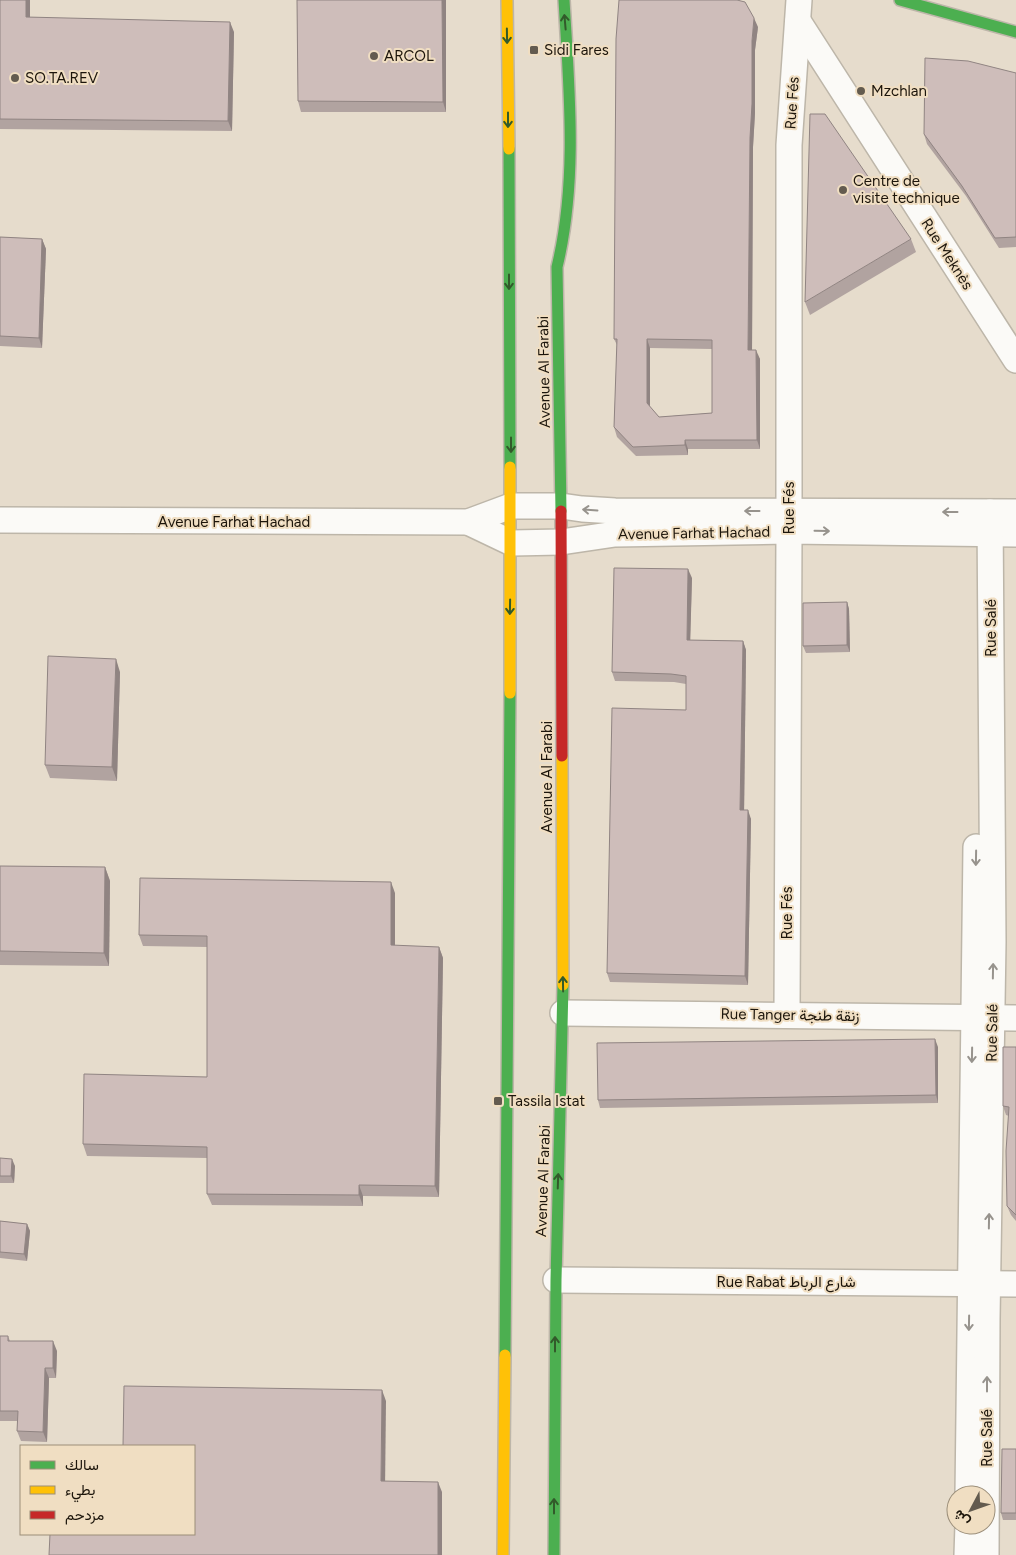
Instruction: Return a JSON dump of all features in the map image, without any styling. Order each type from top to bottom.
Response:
[{"type":"street","points":[[503,1555],[509,915],[509,648],[512,543],[507,0]]},
{"type":"street","name":"Avenue Al Farabi","points":[[554,1555],[556,1280],[563,1013],[562,577],[557,267],[566,220],[571,120],[564,0]]},
{"type":"street","points":[[900,0],[1016,32]]},
{"type":"street","name":"Rue Meknès","points":[[799,7],[969,257],[1016,332]]},
{"type":"street","name":"Rue Meknès","points":[[799,7],[1016,360]]},
{"type":"street","name":"Rue Fés","points":[[786,1015],[789,145],[799,7]]},
{"type":"street","name":"Avenue Farhat Hachad","points":[[0,520],[468,522],[511,506],[561,506],[582,509],[789,521],[985,522],[1016,512]]},
{"type":"street","name":"Avenue Farhat Hachad","points":[[468,522],[512,543],[561,542],[615,534],[789,521]]},
{"type":"street","name":"Avenue Farhat Hachad","points":[[985,522],[1016,534]]},
{"type":"street","name":"Rue Salé","points":[[969,1485],[994,1018],[985,522]]},
{"type":"street","name":"Rue Tanger زنقة طنجة","points":[[563,1013],[994,1018]]},
{"type":"street","name":"Rue Rabat شارع الرباط","points":[[556,1280],[1016,1284]]},
{"type":"street","name":"Rue Salé","points":[[979,1284],[986,1555]]},
{"type":"street","points":[[968,1535],[968,1555]]},
{"type":"building","points":[[0,0],[26,0],[26,17],[230,22],[228,121],[0,119]]},
{"type":"building","name":"ARCOL","points":[[297,0],[442,0],[443,102],[298,101]]},
{"type":"building","points":[[619,0],[737,0],[745,2],[754,18],[750,138],[748,350],[756,350],[757,440],[685,440],[685,445],[633,447],[614,427],[617,339],[614,339],[616,39]],"holes":[[[647,339],[712,340],[712,413],[659,417],[647,403]]]},
{"type":"building","points":[[925,58],[968,61],[1016,73],[1016,237],[995,238],[962,186],[924,134]]},
{"type":"building","name":"Centre de visite technique","points":[[810,114],[825,114],[911,239],[805,302]]},
{"type":"building","points":[[0,237],[42,239],[39,338],[0,336]]},
{"type":"building","points":[[614,568],[688,569],[687,640],[743,641],[740,810],[748,810],[745,976],[607,973],[612,708],[686,710],[686,676],[612,672]]},
{"type":"building","points":[[847,602],[847,645],[803,646],[803,603]]},
{"type":"building","points":[[48,656],[116,659],[112,767],[45,765]]},
{"type":"building","points":[[0,866],[105,867],[104,953],[0,951]]},
{"type":"building","points":[[140,878],[391,882],[391,945],[439,947],[435,1186],[359,1185],[359,1195],[207,1194],[207,1147],[83,1144],[84,1074],[207,1077],[207,936],[139,935]]},
{"type":"building","points":[[935,1039],[936,1095],[598,1100],[597,1043]]},
{"type":"building","points":[[1003,1047],[1016,1047],[1016,1215],[1007,1206],[1006,1151],[1009,1107],[1003,1106]]},
{"type":"building","points":[[0,1158],[12,1159],[11,1176],[0,1176]]},
{"type":"building","points":[[0,1221],[27,1224],[24,1254],[0,1252]]},
{"type":"building","points":[[0,1336],[8,1336],[8,1341],[53,1341],[53,1368],[45,1368],[43,1432],[17,1431],[18,1411],[0,1411]]},
{"type":"building","points":[[124,1386],[382,1390],[381,1481],[438,1482],[438,1555],[49,1555],[50,1535],[195,1535],[195,1445],[123,1445]]},
{"type":"building","points":[[1002,1449],[1016,1449],[1016,1513],[1001,1513]]},
{"type":"traffic: fast","points":[[561,511],[557,267],[564,234],[570,167],[570,100],[564,0]]},
{"type":"traffic: fast","points":[[900,0],[1016,32]]},
{"type":"traffic: fast","points":[[509,149],[510,467]]},
{"type":"traffic: fast","points":[[505,1355],[510,693]]},
{"type":"traffic: fast","points":[[554,1555],[556,1280],[563,985]]},
{"type":"traffic: slow","points":[[507,0],[509,149]]},
{"type":"traffic: slow","points":[[510,467],[510,693]]},
{"type":"traffic: slow","points":[[562,756],[563,985]]},
{"type":"traffic: slow","points":[[503,1555],[505,1355]]},
{"type":"traffic: jam","points":[[561,511],[562,756]]},
{"type":"place","name":"Sidi Fares","points":[[534,50]]},
{"type":"place","name":"ARCOL","points":[[374,56]]},
{"type":"place","name":"SO.TA.REV","points":[[15,78]]},
{"type":"place","name":"Mzchlan","points":[[861,91]]},
{"type":"place","name":"Centre de visite technique","points":[[843,190]]},
{"type":"place","name":"Tassila Istat","points":[[498,1101]]}]
